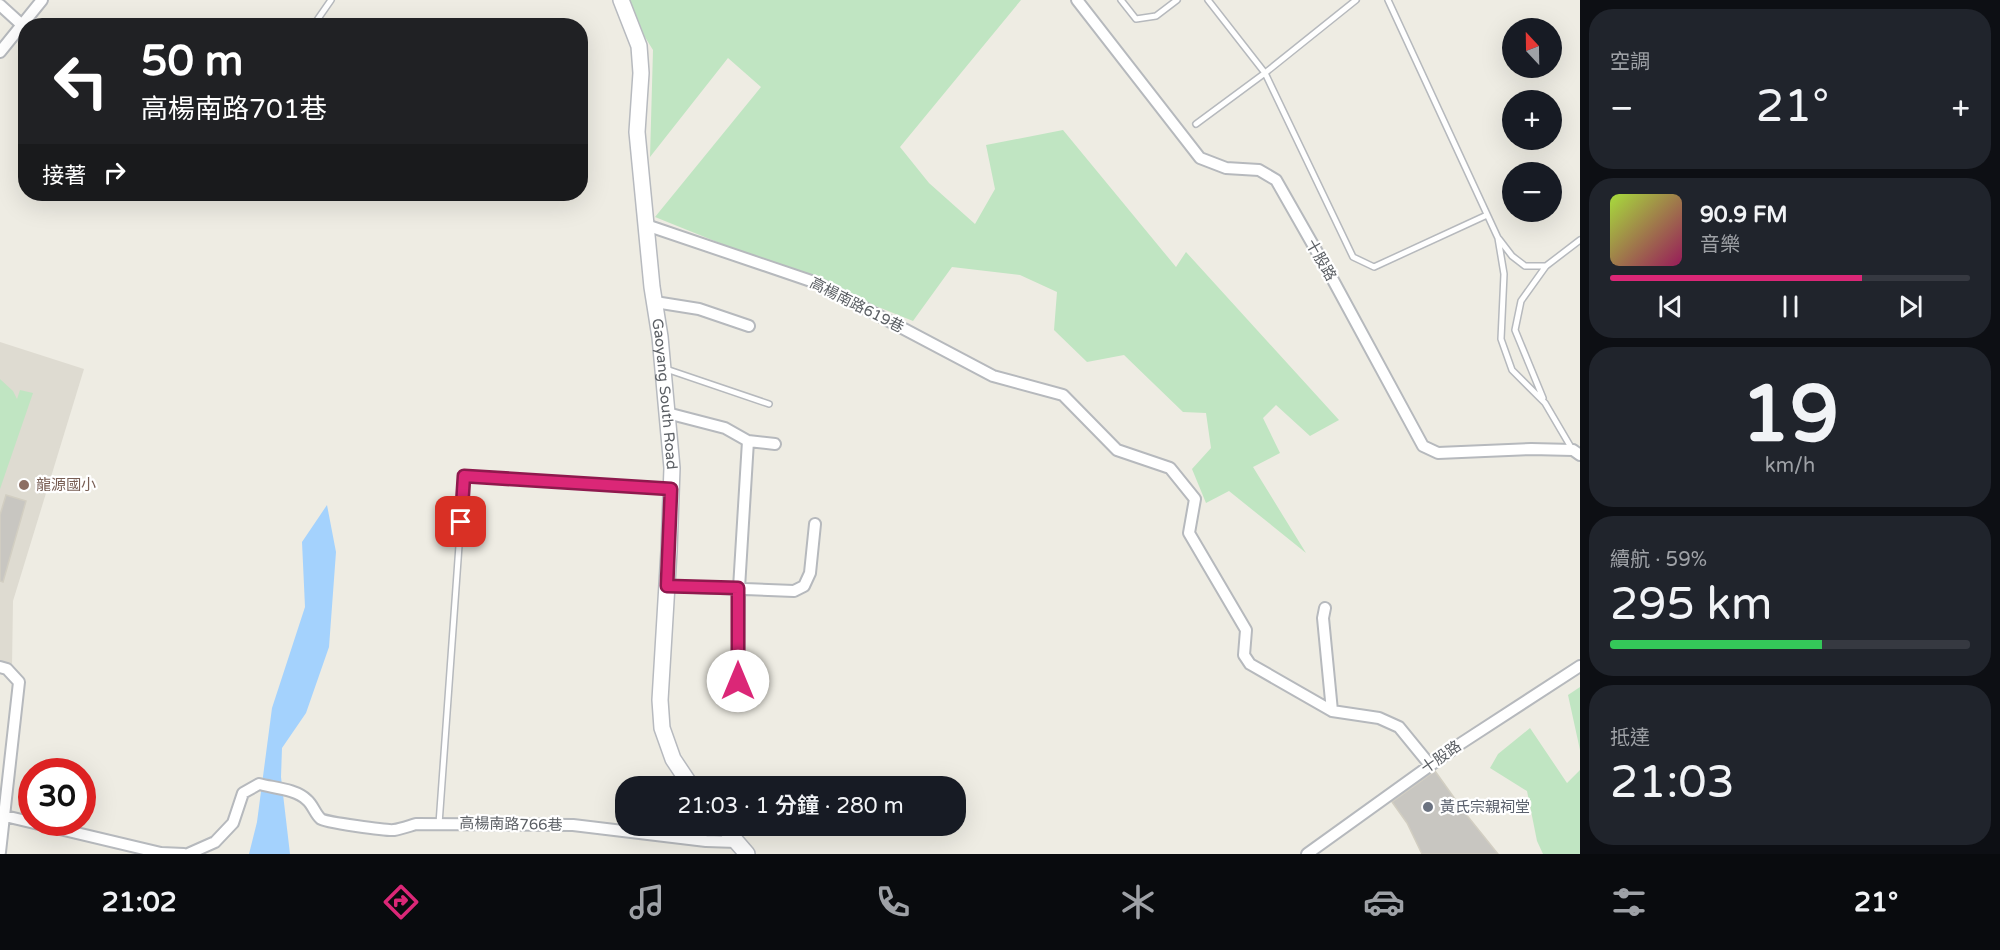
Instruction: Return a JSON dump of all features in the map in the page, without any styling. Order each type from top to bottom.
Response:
[{"type":"street","points":[[28,18],[42,0]]},
{"type":"street","name":"Gaoyang South Road","points":[[621,0],[639,46],[641,73],[638,132],[672,468],[660,700],[662,728],[672,759],[684,776]]},
{"type":"street","name":"十股路","points":[[1077,0],[1200,158],[1226,168],[1258,170],[1276,180],[1423,446],[1438,453],[1531,449],[1577,453]]},
{"type":"street","points":[[0,5],[18,21]]},
{"type":"street","points":[[0,52],[18,30]]},
{"type":"street","name":"高楊南路619巷","points":[[646,225],[817,283],[993,376],[1063,395],[1117,450],[1170,468],[1195,499],[1189,534],[1246,630],[1244,655],[1250,664],[1332,711]]},
{"type":"street","points":[[655,302],[699,309],[748,326]]},
{"type":"street","points":[[667,413],[725,428],[748,441],[775,444]]},
{"type":"street","points":[[738,704],[738,588],[748,441]]},
{"type":"street","points":[[667,586],[795,591],[804,586],[810,573],[815,524]]},
{"type":"street","points":[[1324,608],[1332,711],[1379,718],[1399,727],[1430,765]]},
{"type":"street","name":"十股路","points":[[1307,854],[1460,744],[1580,666]]},
{"type":"street","points":[[0,667],[7,669],[19,682],[0,852]]},
{"type":"street","name":"高楊南路766巷","points":[[186,854],[215,842],[233,823],[243,793],[259,784],[297,794],[308,800],[321,819],[329,823],[355,824],[393,830],[416,824],[573,825],[742,848]]},
{"type":"street","points":[[5,816],[161,853],[186,854]]},
{"type":"street","points":[[732,836],[742,848]]},
{"type":"lane","points":[[319,18],[331,0]]},
{"type":"lane","points":[[1121,0],[1136,19],[1156,16],[1177,0]]},
{"type":"lane","points":[[1208,0],[1265,73],[1353,257],[1374,267],[1487,215]]},
{"type":"lane","points":[[1196,124],[1265,73],[1356,0]]},
{"type":"lane","points":[[1388,0],[1498,238],[1512,256],[1525,266],[1546,266]]},
{"type":"lane","points":[[1498,238],[1504,274],[1501,339],[1512,370],[1545,403]]},
{"type":"lane","points":[[1577,453],[1545,403],[1515,330],[1521,301],[1546,266],[1580,240]]},
{"type":"lane","points":[[663,369],[769,404]]},
{"type":"lane","points":[[439,824],[464,476],[671,489]]},
{"type":"shaded area","name":"龍源國小","points":[[0,342],[84,369],[13,601],[12,667],[0,663]]},
{"type":"green space","points":[[622,0],[1021,0],[900,147],[929,183],[975,224],[995,189],[986,145],[1063,130],[1176,267],[1186,252],[1339,420],[1310,436],[1276,405],[1263,418],[1280,453],[1253,467],[1306,553],[1229,491],[1206,503],[1192,469],[1211,448],[1206,413],[1183,412],[1124,355],[1087,362],[1054,330],[1057,292],[1020,275],[952,267],[913,321],[655,217],[761,87],[728,58],[650,157],[653,50]]},
{"type":"green space","points":[[0,379],[13,391],[17,399],[20,390],[33,393],[0,489]]},
{"type":"green space","points":[[1580,687],[1580,750],[1568,695]]},
{"type":"green space","points":[[1530,728],[1567,783],[1580,770],[1580,854],[1543,854],[1537,841],[1527,791],[1490,768],[1498,754]]},
{"type":"water","points":[[327,505],[336,552],[329,647],[306,713],[282,748],[281,777],[290,854],[249,854],[257,822],[272,708],[305,607],[302,542]]},
{"type":"building","points":[[6,495],[26,501],[3,582],[0,581],[0,515]]},
{"type":"building","name":"黃氏宗親祠堂","points":[[1435,771],[1498,854],[1422,854],[1407,823],[1392,802]]},
{"type":"place","name":"龍源國小","points":[[24,485]]},
{"type":"place","name":"黃氏宗親祠堂","points":[[1428,807]]},
{"type":"route","points":[[461,522],[464,476],[671,489],[667,586],[738,588],[738,681]]}]
